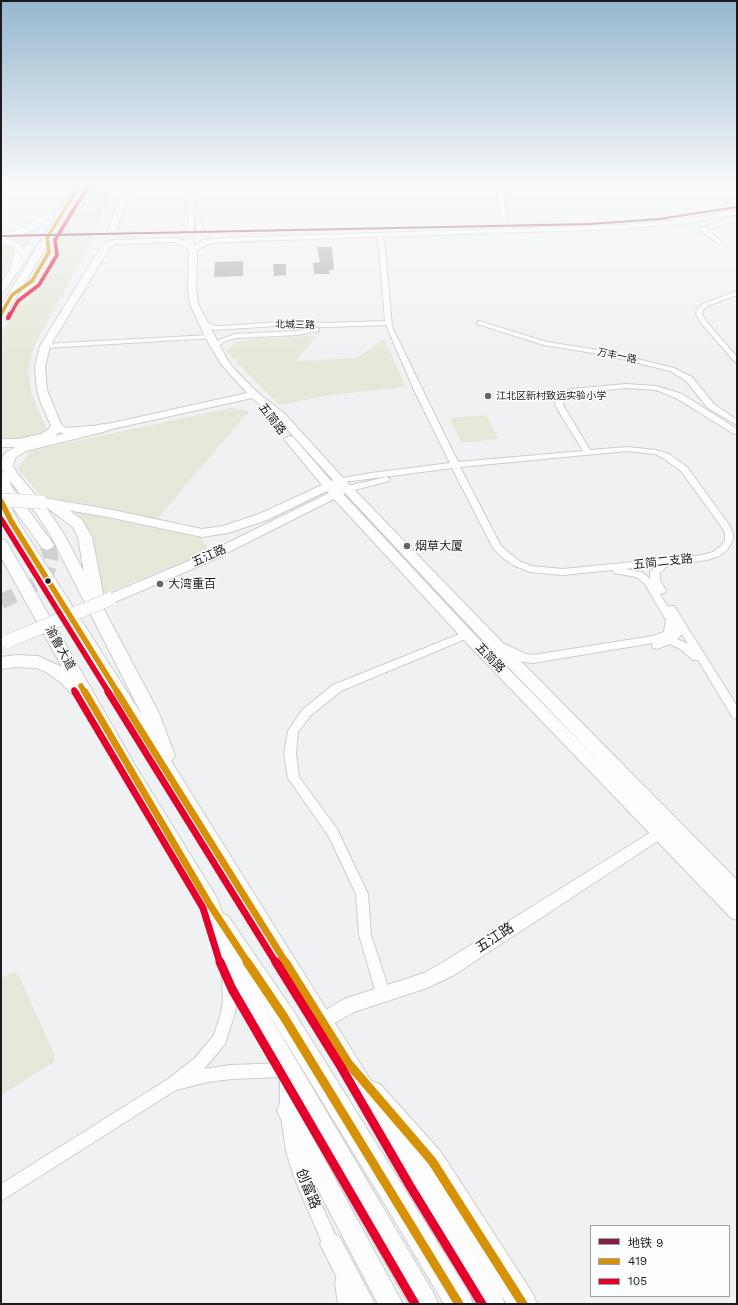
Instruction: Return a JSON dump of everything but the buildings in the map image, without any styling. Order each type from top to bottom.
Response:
[{"type":"highway","points":[[1,290],[29,245]]},
{"type":"highway","points":[[1,314],[43,245]]},
{"type":"highway","points":[[1,444],[19,443],[45,437],[55,432],[56,426]]},
{"type":"highway","points":[[103,428],[22,448],[14,452],[7,461],[7,466],[11,474],[41,510],[58,536],[150,713],[179,789]]},
{"type":"highway","points":[[1,476],[7,490],[47,545]]},
{"type":"highway","name":"渝鲁大道","points":[[1,501],[11,521],[348,1063],[417,1182],[491,1304]]},
{"type":"highway","points":[[45,502],[64,513],[77,523],[85,537],[99,617]]},
{"type":"highway","name":"渝鲁大道","points":[[1,544],[91,704],[210,905],[229,962],[239,985],[418,1294]]},
{"type":"highway","points":[[1,663],[16,660],[38,662],[52,668],[66,678],[91,704]]},
{"type":"highway","points":[[210,905],[284,1017],[459,1304]]},
{"type":"highway","points":[[348,1063],[432,1161],[523,1304]]},
{"type":"main road","points":[[15,245],[19,247],[15,269]]},
{"type":"main road","points":[[102,245],[102,250]]},
{"type":"main road","points":[[56,426],[46,403],[40,379],[40,367],[45,346],[102,250],[109,245]]},
{"type":"main road","points":[[187,245],[193,249]]},
{"type":"main road","points":[[191,245],[193,249]]},
{"type":"main road","points":[[193,249],[201,245]]},
{"type":"main road","name":"五简路","points":[[193,249],[193,297],[197,312],[215,347],[233,373],[254,395],[271,418],[495,644],[737,892]]},
{"type":"main road","name":"五简路","points":[[56,426],[64,431],[103,428],[254,395]]},
{"type":"main road","name":"五简路","points":[[338,487],[467,634],[737,912]]},
{"type":"main road","name":"五江路","points":[[1,501],[45,502],[202,533],[224,530],[255,520],[338,487]]},
{"type":"main road","name":"五江路","points":[[5,643],[207,558],[338,487]]},
{"type":"main road","points":[[202,533],[210,537],[214,543],[214,549],[207,558]]},
{"type":"main road","points":[[287,1110],[391,1303]]},
{"type":"main road","points":[[331,1244],[363,1304]]},
{"type":"street","points":[[381,245],[388,325],[456,468]]},
{"type":"street","points":[[737,292],[705,305],[700,309],[699,314],[703,322],[737,360]]},
{"type":"street","name":"北城三路","points":[[204,323],[214,328],[292,323],[326,325],[388,325]]},
{"type":"street","name":"万丰一路","points":[[479,323],[546,344],[605,353],[672,369],[689,379],[711,406],[737,423]]},
{"type":"street","name":"北城三路","points":[[215,347],[221,341],[245,334],[298,332],[388,325]]},
{"type":"street","points":[[45,346],[210,337]]},
{"type":"street","points":[[588,453],[559,404],[561,397],[571,391],[626,386],[656,388],[679,396],[737,432]]},
{"type":"street","name":"五简二支路","points":[[338,487],[456,468],[573,457],[588,453],[627,449],[656,452],[666,456],[684,469],[725,525],[729,533],[729,540],[724,548],[716,554],[704,558],[563,572],[546,572],[530,569],[516,563],[497,548],[456,468]]},
{"type":"street","points":[[679,560],[663,565],[655,572],[655,580],[737,715]]},
{"type":"street","points":[[495,644],[524,658],[533,659],[655,639],[661,637],[670,629],[671,620],[648,582],[639,574],[600,568]]},
{"type":"street","points":[[528,678],[526,670],[535,664],[657,645],[671,640],[678,632],[678,618]]},
{"type":"street","points":[[383,993],[366,935],[362,894],[333,833],[294,778],[290,753],[293,731],[306,713],[337,688],[467,634]]},
{"type":"street","points":[[655,639],[671,640],[690,650],[710,672]]},
{"type":"street","name":"五江路","points":[[322,1022],[350,1005],[383,993],[427,980],[448,969],[659,833]]},
{"type":"street","points":[[1,1192],[173,1084],[200,1063],[220,1039],[225,1026],[229,1006],[229,962]]},
{"type":"street","points":[[173,1084],[208,1075],[231,1072],[287,1070]]},
{"type":"street","name":"创富路","points":[[287,1070],[287,1110],[294,1151],[302,1177],[331,1244],[340,1271],[346,1304]]},
{"type":"green space","points":[[1,245],[14,246],[16,250],[14,258],[1,278]]},
{"type":"green space","points":[[56,245],[89,245],[36,342],[28,369],[31,392],[47,429],[35,436],[9,439],[1,437],[1,335],[23,295],[34,285],[54,253]]},
{"type":"green space","points":[[316,336],[296,361],[357,358],[384,339],[406,387],[330,395],[279,405],[226,351],[235,342],[251,339]]},
{"type":"green space","points":[[231,408],[249,411],[157,519],[41,496],[18,469],[30,451]]},
{"type":"green space","points":[[486,415],[498,439],[461,443],[450,418]]},
{"type":"green space","points":[[78,512],[197,537],[202,539],[207,546],[206,550],[201,555],[101,595],[75,515]]},
{"type":"green space","points":[[13,972],[19,976],[54,1054],[54,1062],[1,1095],[1,979]]},
{"type":"tunnel","points":[[1,602],[38,583],[48,570],[51,557],[47,545]]},
{"type":"transit line","name":"419","points":[[1,314],[12,295],[32,281],[49,252],[48,245]]},
{"type":"transit line","name":"105","points":[[8,318],[18,301],[39,285],[57,255],[56,245]]},
{"type":"transit line","name":"419","points":[[1,501],[11,521],[348,1063],[432,1161],[523,1304]]},
{"type":"transit line","name":"105","points":[[1,519],[341,1067],[410,1186],[482,1304]]},
{"type":"transit line","name":"419","points":[[81,686],[210,905],[284,1017],[459,1304]]},
{"type":"transit line","name":"105","points":[[74,690],[203,908],[221,965],[232,989],[415,1304]]},
{"type":"place","name":"江北区新村致远实验小学","points":[[488,396]]},
{"type":"place","name":"烟草大厦","points":[[407,546]]},
{"type":"place","name":"大湾重百","points":[[160,584]]}]
